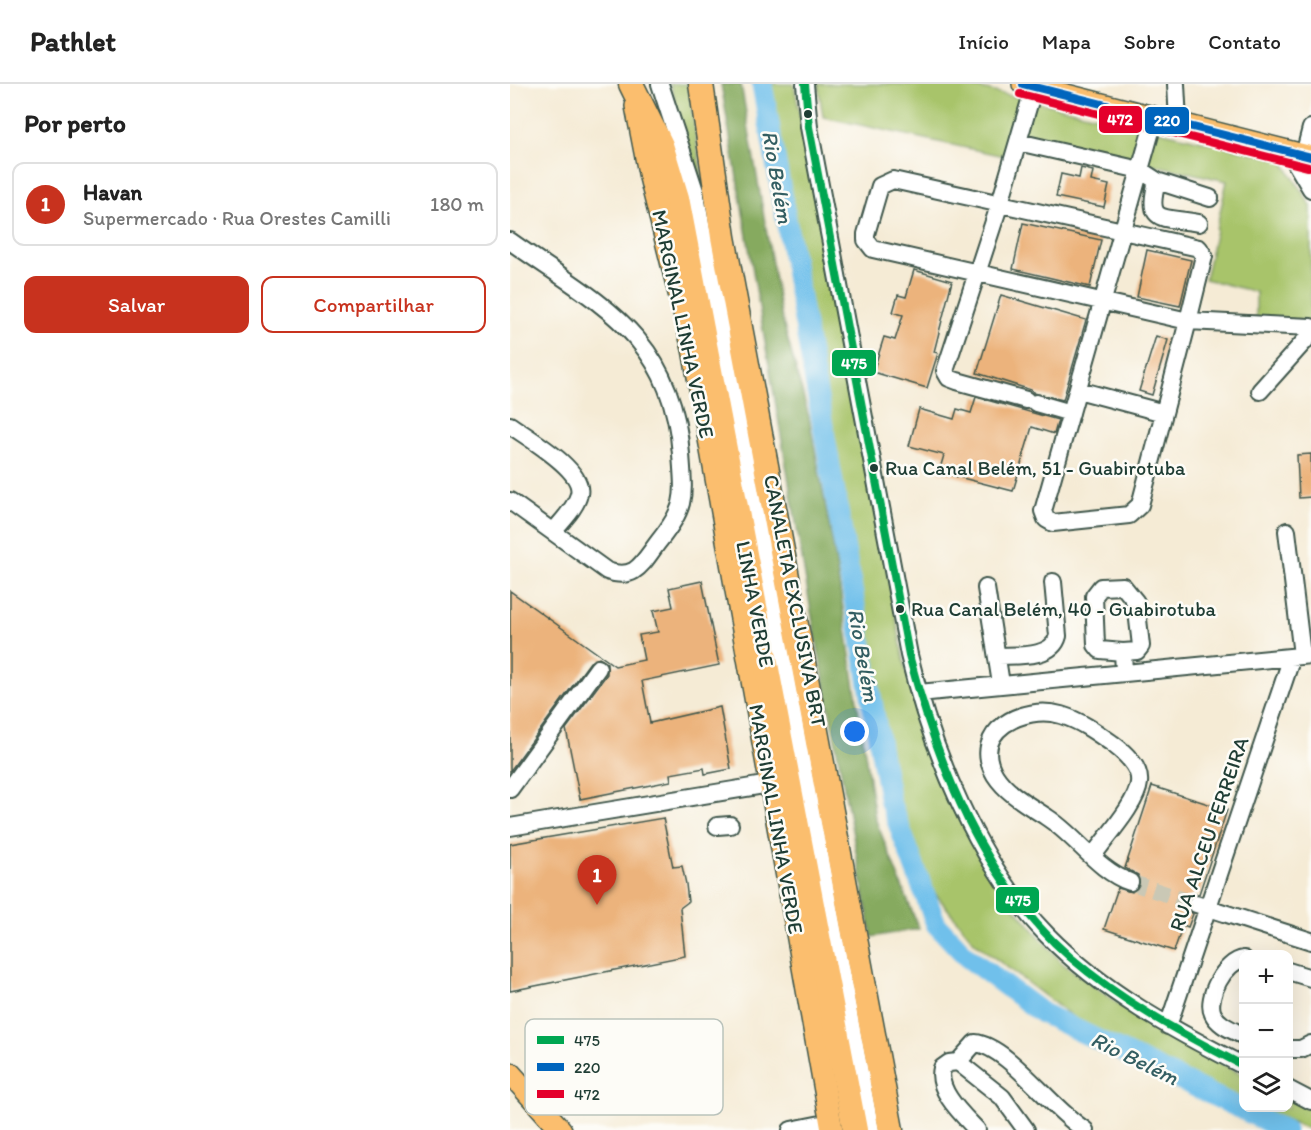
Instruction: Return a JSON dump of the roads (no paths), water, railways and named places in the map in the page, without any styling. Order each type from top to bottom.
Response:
[{"type":"highway","name":"LINHA VERDE","points":[[701,84],[721,228],[891,1130]]},
{"type":"highway","name":"LINHA VERDE","points":[[632,85],[661,145],[677,198],[855,1130]]},
{"type":"main road","name":"MARGINAL LINHA VERDE","points":[[632,85],[650,173],[693,349],[831,1126]]},
{"type":"main road","points":[[1029,85],[1301,154]]},
{"type":"main road","points":[[510,1073],[525,1090]]},
{"type":"main road","points":[[548,1115],[561,1130]]},
{"type":"street","name":"CANALETA EXCLUSIVA BRT","points":[[660,84],[695,191],[871,1130]]},
{"type":"street","points":[[806,84],[809,127],[919,693],[957,794],[988,855],[1012,894],[1065,953],[1116,992],[1168,1026],[1239,1063]]},
{"type":"street","points":[[1176,84],[1178,122]]},
{"type":"street","points":[[1029,85],[1018,142],[945,370],[949,378],[957,381],[1071,412]]},
{"type":"street","points":[[1155,117],[1122,232],[1103,300],[1078,390],[1043,511],[1046,519],[1053,523],[1129,515],[1136,512],[1140,505],[1188,321],[1204,256],[1203,251],[1122,232],[1000,202],[892,180],[880,186],[866,234],[869,245],[873,249],[1103,300],[1188,321],[1311,327]]},
{"type":"street","points":[[1311,128],[1301,154],[1311,189]]},
{"type":"street","points":[[1018,142],[1140,170],[1157,181],[1210,198]]},
{"type":"street","points":[[1157,181],[1151,204],[1154,212],[1159,216],[1199,223]]},
{"type":"street","points":[[510,241],[619,318],[633,333],[666,382],[679,433],[684,497],[677,518],[634,572],[621,576],[607,571],[510,501]]},
{"type":"street","points":[[1260,391],[1311,334]]},
{"type":"street","points":[[1078,390],[1164,412]]},
{"type":"street","points":[[510,425],[570,468],[578,480],[580,493],[575,504],[553,532]]},
{"type":"street","name":"RUA ALCEU FERREIRA","points":[[1168,1026],[1202,906],[1302,656],[1287,531]]},
{"type":"street","points":[[997,656],[1041,652],[1056,645],[1058,636],[1053,582]]},
{"type":"street","points":[[986,588],[1001,684]]},
{"type":"street","points":[[1124,652],[1124,672]]},
{"type":"street","points":[[919,693],[1302,656]]},
{"type":"street","points":[[510,789],[598,668]]},
{"type":"street","points":[[1093,856],[1135,797],[1140,782],[1136,768],[1126,754],[1093,729],[1059,714],[1029,713],[1007,721],[991,738],[986,754],[996,776],[1013,794],[1056,823],[1093,856],[1117,877],[1130,882]]},
{"type":"street","points":[[510,827],[770,784]]},
{"type":"street","points":[[1202,906],[1311,941]]},
{"type":"street","points":[[1239,961],[1229,965],[1222,973],[1211,1004],[1213,1014],[1221,1024],[1239,1033]]},
{"type":"street","points":[[1293,973],[1311,978]]},
{"type":"street","points":[[977,1130],[955,1107],[943,1082],[942,1068],[949,1063],[958,1062],[975,1043],[984,1044],[1011,1062],[1057,1109],[1084,1130]]},
{"type":"street","points":[[1293,1049],[1301,1049],[1311,1044]]},
{"type":"street","points":[[958,1062],[1002,1097],[1026,1130]]},
{"type":"street","points":[[1293,1092],[1311,1101]]},
{"type":"street","points":[[791,1130],[831,1126]]},
{"type":"waterway","name":"Rio Belém","points":[[762,84],[890,802],[936,924],[967,957],[1042,1013],[1285,1130]]},
{"type":"tunnel","points":[[1130,882],[1196,904]]},
{"type":"place","name":"Rua Canal Belém, 51 - Guabirotuba","points":[[874,468]]},
{"type":"place","name":"Rua Canal Belém, 40 - Guabirotuba","points":[[900,609]]},
{"type":"place","name":"Havan","points":[[597,905]]}]
